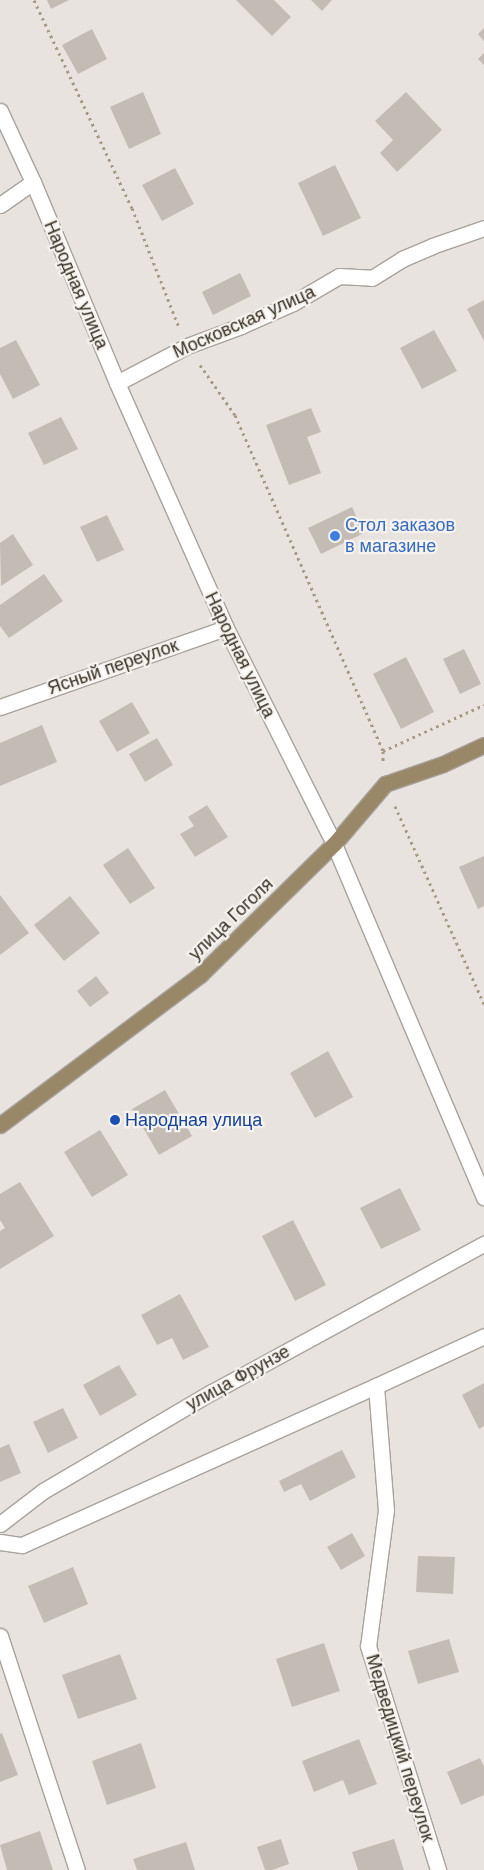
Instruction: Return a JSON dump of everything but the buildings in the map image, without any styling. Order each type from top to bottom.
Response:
[{"type":"main road","points":[[384,784],[442,764],[484,745]]},
{"type":"main road","name":"улица Гоголя","points":[[0,1125],[200,975],[334,844],[384,784]]},
{"type":"street","name":"Народная улица","points":[[0,110],[33,182],[117,383],[226,628],[334,844],[484,1197]]},
{"type":"street","points":[[0,205],[33,182]]},
{"type":"street","name":"Московская улица","points":[[117,383],[187,346],[294,304],[340,276],[372,278],[402,259],[432,246],[484,228]]},
{"type":"street","name":"Ясный переулок","points":[[0,707],[226,628]]},
{"type":"street","name":"улица Фрунзе","points":[[0,1524],[43,1491],[212,1392],[484,1244]]},
{"type":"street","points":[[0,1542],[22,1545],[484,1336]]},
{"type":"street","name":"Медведицкий переулок","points":[[376,1386],[386,1510],[368,1646],[438,1870]]},
{"type":"street","points":[[0,1636],[77,1870]]},
{"type":"path","points":[[34,0],[132,208],[187,346],[235,415],[383,751],[384,784],[484,1004]]},
{"type":"path","points":[[383,751],[484,705]]},
{"type":"place","name":"Стол заказов в магазине","points":[[335,536]]},
{"type":"place","name":"Народная улица","points":[[115,1120]]}]
